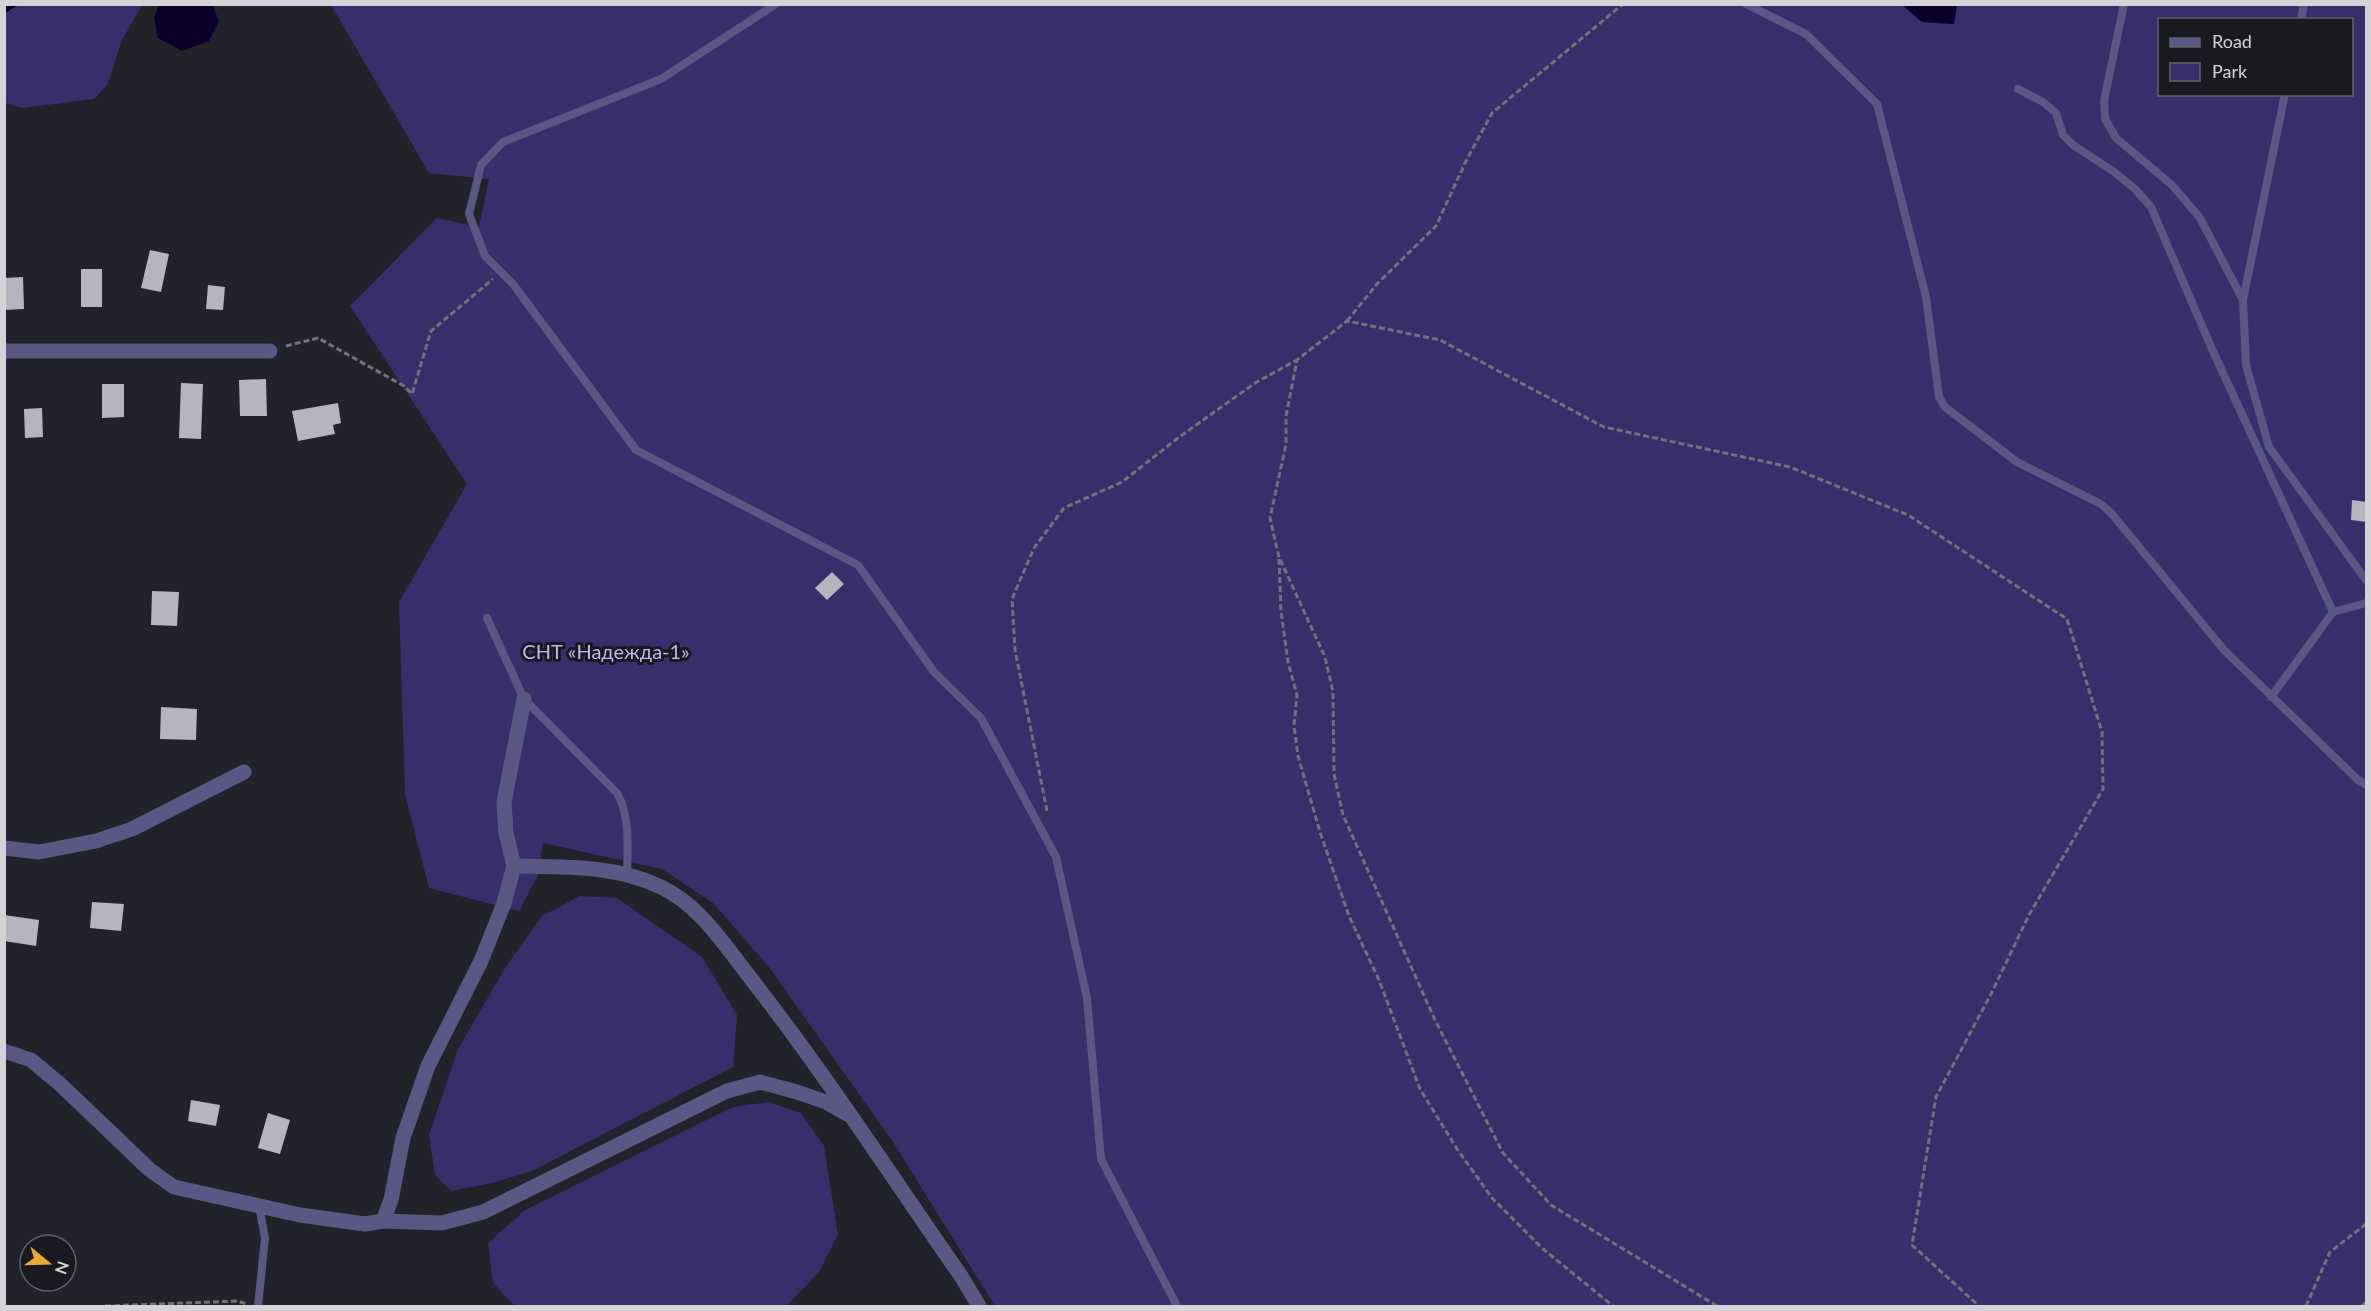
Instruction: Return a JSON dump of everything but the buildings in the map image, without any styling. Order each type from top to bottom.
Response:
[{"type":"street","points":[[4,351],[270,351]]},
{"type":"street","points":[[383,1221],[391,1200],[403,1138],[428,1066],[481,961],[504,903],[514,866],[506,833],[504,802],[524,699]]},
{"type":"street","points":[[4,848],[39,852],[96,841],[132,828],[244,772]]},
{"type":"street","points":[[514,866],[574,867],[627,874],[661,887],[693,906],[792,1032],[961,1276],[979,1306]]},
{"type":"street","points":[[4,1052],[30,1060],[61,1084],[150,1170],[174,1187],[300,1215],[365,1224],[383,1221],[442,1223],[483,1212],[728,1091],[760,1083],[826,1102],[849,1115]]},
{"type":"lane","points":[[776,4],[661,79],[503,142],[481,165],[469,214],[485,256],[513,285],[636,450],[858,565],[934,672],[981,718],[1056,857],[1086,998],[1101,1159],[1177,1306]]},
{"type":"lane","points":[[1746,4],[1806,34],[1877,104],[1926,297],[1936,382],[1939,397],[1945,407],[2017,462],[2101,504],[2224,650],[2358,780],[2367,785]]},
{"type":"lane","points":[[2124,4],[2104,101],[2105,119],[2116,138],[2172,185],[2200,218],[2243,300]]},
{"type":"lane","points":[[2018,89],[2043,102],[2056,113],[2063,135],[2073,145],[2120,177],[2135,189],[2151,207],[2212,349],[2333,612]]},
{"type":"lane","points":[[2285,96],[2243,300],[2246,365],[2269,447],[2367,580]]},
{"type":"lane","points":[[2271,697],[2333,612],[2367,603]]},
{"type":"lane","points":[[487,618],[524,699],[616,793],[622,802],[628,848],[627,874]]},
{"type":"lane","points":[[258,1306],[266,1238],[259,1206]]},
{"type":"path","points":[[1049,821],[1015,650],[1012,599],[1034,548],[1064,508],[1122,482],[1178,438],[1255,383],[1297,360],[1347,321],[1377,284],[1436,226],[1466,161],[1492,113],[1623,4]]},
{"type":"path","points":[[270,351],[318,338],[404,386],[412,394],[431,331],[502,273]]},
{"type":"path","points":[[1347,321],[1440,340],[1604,426],[1790,467],[1908,515],[2067,619],[2102,732],[2103,789],[2029,915],[1991,994],[1936,1097],[1912,1245],[1979,1306]]},
{"type":"path","points":[[1297,360],[1286,416],[1286,444],[1270,518],[1279,557],[1282,621],[1288,662],[1297,695],[1294,726],[1298,756],[1320,832],[1349,916],[1379,981],[1420,1089],[1457,1149],[1492,1198],[1543,1249],[1612,1306]]},
{"type":"path","points":[[1279,557],[1325,657],[1333,692],[1334,774],[1343,815],[1435,1020],[1503,1153],[1551,1204],[1717,1306]]},
{"type":"path","points":[[2306,1306],[2330,1252],[2367,1224]]},
{"type":"path","points":[[105,1306],[238,1302],[252,1306]]},
{"type":"path","points":[[2362,1306],[2367,1302]]},
{"type":"green space","name":"СНТ «Надежда-1»","points":[[1902,4],[1922,22],[1953,24],[1957,4],[2366,5],[2366,1306],[995,1306],[893,1142],[769,967],[713,903],[662,869],[543,843],[538,875],[519,911],[429,888],[405,794],[399,602],[467,484],[350,306],[437,218],[479,227],[489,179],[429,173],[331,5]]},
{"type":"green space","points":[[4,5],[142,5],[121,42],[108,84],[94,99],[22,108],[5,103]]},
{"type":"green space","points":[[580,896],[617,898],[702,957],[737,1015],[733,1067],[532,1171],[492,1183],[451,1191],[435,1175],[429,1135],[458,1049],[507,965],[542,916]]},
{"type":"green space","points":[[769,1102],[801,1113],[824,1146],[838,1235],[819,1272],[786,1306],[515,1306],[493,1283],[488,1243],[525,1210],[733,1107]]},
{"type":"shaded area","points":[[212,4],[219,21],[209,41],[182,51],[158,38],[154,18],[159,5]]},
{"type":"shaded area","points":[[1902,5],[1957,5],[1954,24],[1922,22]]},
{"type":"waterway","points":[[4,11],[15,4]]}]
